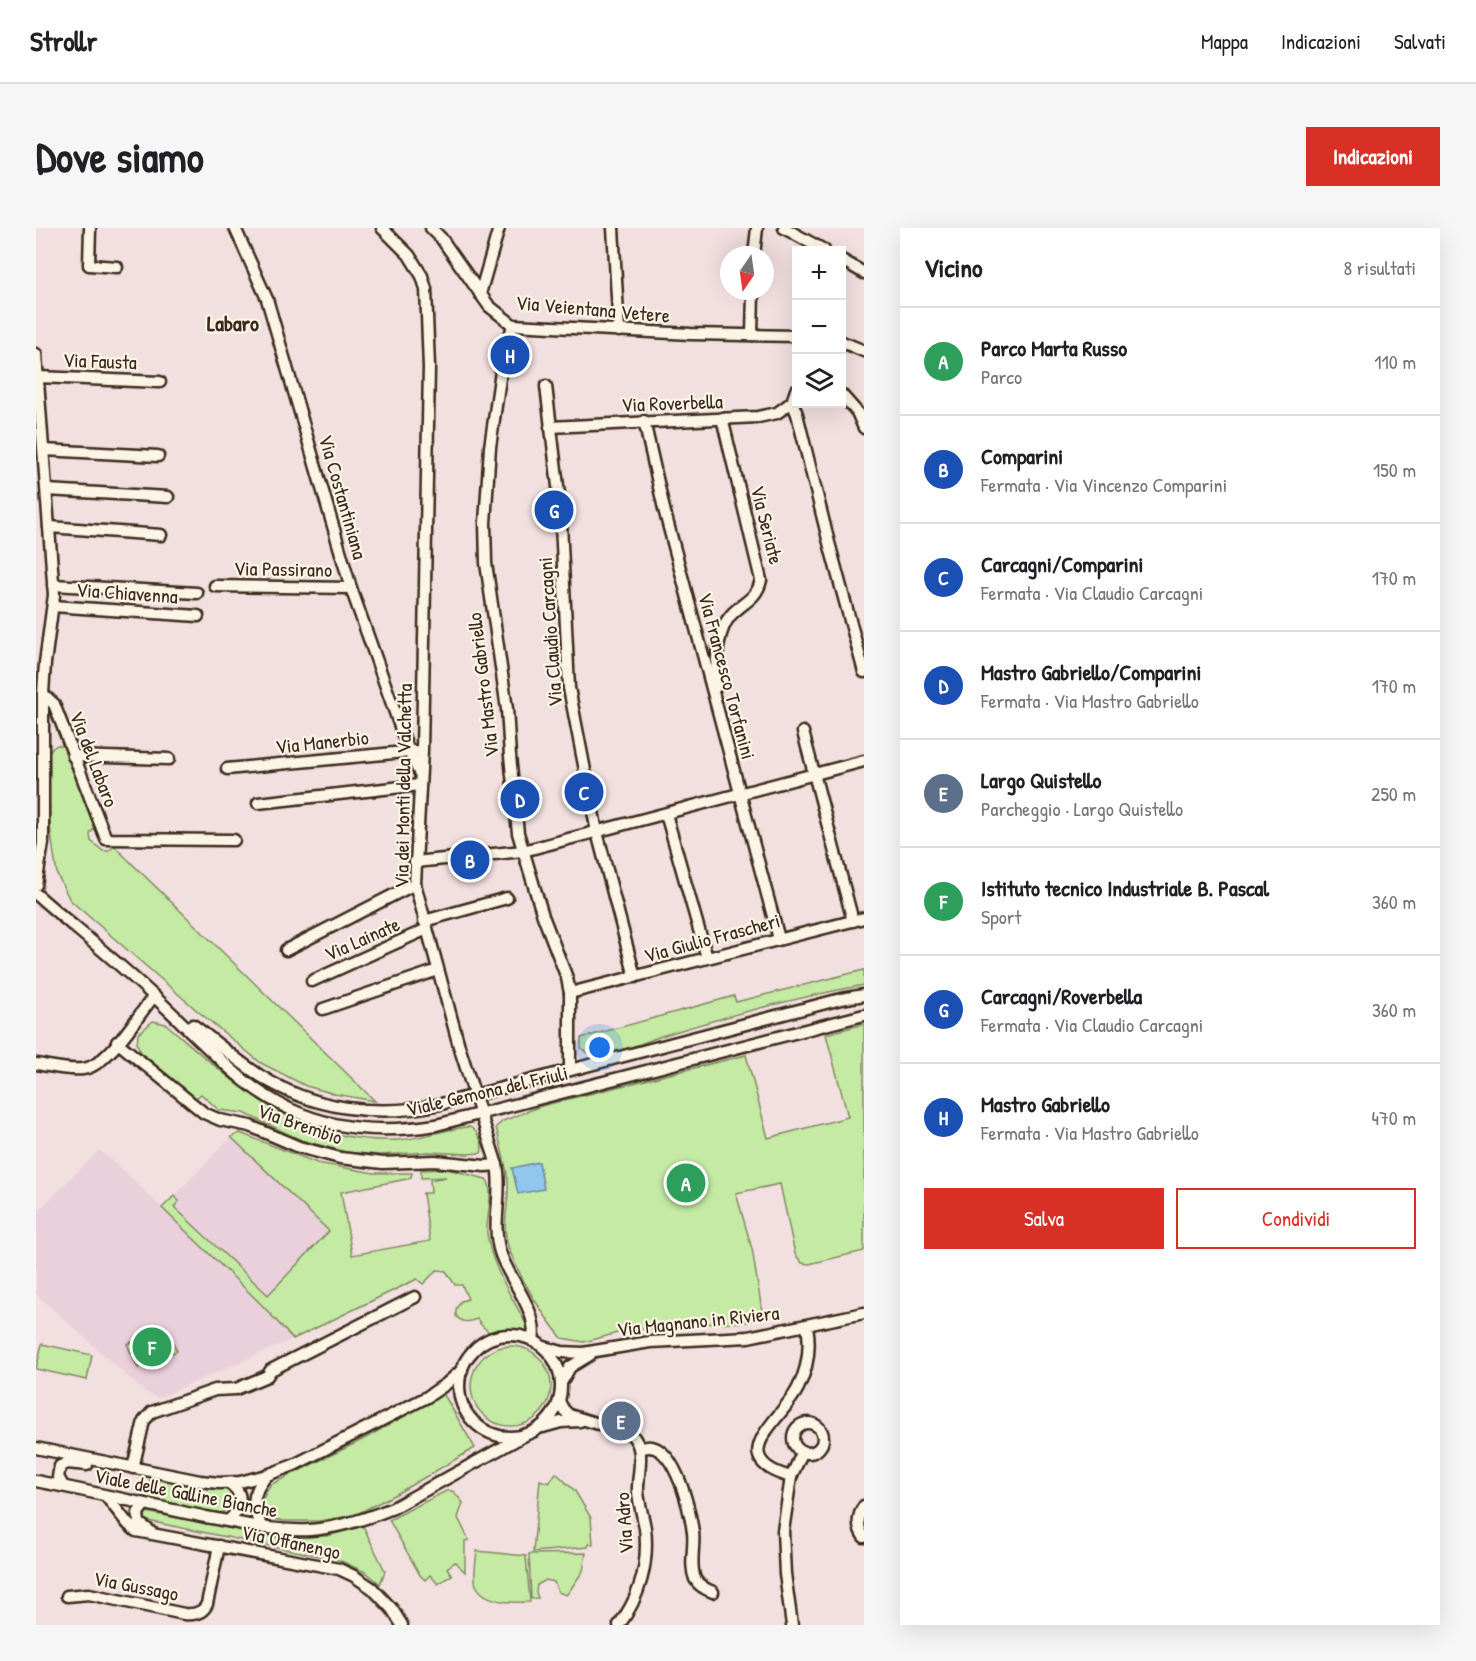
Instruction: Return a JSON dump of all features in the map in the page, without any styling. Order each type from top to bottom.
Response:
[{"type":"street","points":[[90,228],[89,265],[117,267]]},
{"type":"street","name":"Via Costantiniana","points":[[235,228],[270,308],[351,588],[420,780]]},
{"type":"street","name":"Via dei Monti della Valchetta","points":[[382,228],[409,255],[422,276],[426,289],[429,367],[422,750],[415,884],[438,970],[497,1165],[500,1183],[496,1220],[498,1246],[507,1271],[532,1319],[534,1341]]},
{"type":"street","name":"Via Veientana Vetere","points":[[431,228],[441,238],[480,294],[494,310],[513,325],[619,331],[792,336]]},
{"type":"street","points":[[480,294],[499,228]]},
{"type":"street","points":[[613,228],[619,331]]},
{"type":"street","points":[[755,246],[757,228]]},
{"type":"street","points":[[784,228],[817,246]]},
{"type":"street","points":[[846,262],[864,273]]},
{"type":"street","points":[[752,335],[753,300]]},
{"type":"street","name":"Via Mastro Gabriello","points":[[513,325],[504,357],[497,397],[488,480],[485,548],[507,709],[517,827],[543,916],[564,968],[570,993],[570,1070]]},
{"type":"street","points":[[846,344],[864,351]]},
{"type":"street","points":[[36,354],[54,606],[45,663],[39,757],[43,843],[36,885]]},
{"type":"street","name":"Via Fausta","points":[[38,377],[160,382]]},
{"type":"street","name":"Via Claudio Carcagni","points":[[546,386],[560,503],[569,688],[597,832],[635,977]]},
{"type":"street","points":[[846,400],[856,412],[864,428]]},
{"type":"street","name":"Via Roverbella","points":[[550,427],[768,416],[777,413],[792,402]]},
{"type":"street","points":[[794,408],[864,672]]},
{"type":"street","name":"Via Seriate","points":[[714,698],[723,628],[731,615],[755,595],[761,580],[722,418]]},
{"type":"street","name":"Via Francesco Torfanini","points":[[644,421],[664,509],[779,939]]},
{"type":"street","points":[[44,450],[158,456]]},
{"type":"street","points":[[47,490],[168,497]]},
{"type":"street","points":[[49,527],[161,535]]},
{"type":"street","points":[[53,585],[197,593]]},
{"type":"street","name":"Via Passirano","points":[[215,586],[351,588]]},
{"type":"street","name":"Via Chiavenna","points":[[54,606],[198,616]]},
{"type":"street","name":"Via del Labaro","points":[[43,694],[54,704],[106,839],[234,840]]},
{"type":"street","points":[[803,732],[858,919]]},
{"type":"street","name":"Via Manerbio","points":[[227,769],[422,750]]},
{"type":"street","points":[[73,756],[169,759]]},
{"type":"street","points":[[415,862],[523,851],[864,761]]},
{"type":"street","points":[[258,803],[420,780]]},
{"type":"street","points":[[666,814],[707,958]]},
{"type":"street","points":[[286,951],[415,884]]},
{"type":"street","name":"Viale Gemona del Friuli","points":[[36,894],[154,996],[249,1084],[280,1104],[308,1116],[350,1127],[393,1130],[436,1125],[864,1015]]},
{"type":"street","name":"Via Lainate","points":[[312,981],[426,925],[507,897]]},
{"type":"street","name":"Via Giulio Frascheri","points":[[570,993],[858,919]]},
{"type":"street","points":[[323,1009],[438,970]]},
{"type":"street","name":"Viale Gemona del Friuli","points":[[154,996],[258,1074],[290,1091],[315,1101],[348,1108],[387,1111],[432,1106],[864,995]]},
{"type":"street","points":[[36,1064],[86,1069],[103,1061],[154,996]]},
{"type":"street","name":"Via Brembio","points":[[117,1042],[197,1108],[215,1118],[250,1126],[299,1147],[340,1158],[383,1163],[435,1161],[497,1165]]},
{"type":"street","points":[[662,1046],[668,1066]]},
{"type":"street","points":[[636,1052],[640,1072]]},
{"type":"street","points":[[133,1468],[144,1421],[152,1412],[215,1390],[236,1389],[267,1376],[271,1370],[415,1297]]},
{"type":"street","name":"Via Magnano in Riviera","points":[[544,1347],[572,1353],[650,1342],[748,1337],[864,1313]]},
{"type":"street","points":[[791,1477],[772,1472],[765,1466],[760,1456],[759,1445],[765,1430],[791,1399],[800,1384],[810,1352],[807,1326]]},
{"type":"street","points":[[537,1429],[551,1417],[559,1401],[561,1383],[557,1363],[544,1347],[534,1341],[513,1335],[494,1337],[474,1349],[462,1370],[459,1383],[467,1413],[487,1431],[509,1437],[525,1435],[537,1429],[567,1421],[593,1422]]},
{"type":"street","name":"Via Magnano in Riviera","points":[[561,1383],[566,1371],[574,1363],[606,1350]]},
{"type":"street","name":"Viale delle Galline Bianche","points":[[36,1448],[200,1481],[228,1483],[249,1480],[294,1465],[427,1397],[462,1370]]},
{"type":"street","points":[[559,1401],[567,1413],[630,1434],[637,1441],[640,1449],[647,1446],[663,1452],[670,1461],[681,1486],[691,1519],[695,1579],[701,1587],[713,1592]]},
{"type":"street","name":"Viale delle Galline Bianche","points":[[36,1481],[264,1528],[312,1530],[348,1524],[393,1508],[525,1435]]},
{"type":"street","name":"Via Adro","points":[[619,1625],[636,1597],[645,1562],[645,1532],[638,1492],[640,1449]]},
{"type":"street","points":[[792,1625],[783,1538],[791,1477],[803,1451]]},
{"type":"street","points":[[63,1486],[58,1474],[62,1465],[72,1463],[96,1465],[107,1462]]},
{"type":"street","points":[[264,1528],[255,1512],[254,1496],[267,1475]]},
{"type":"street","points":[[228,1483],[237,1489],[240,1500],[237,1513],[228,1521]]},
{"type":"street","name":"Via Offanengo","points":[[106,1496],[134,1529],[315,1563],[347,1572],[372,1588],[392,1609],[402,1625]]},
{"type":"street","points":[[144,1504],[138,1514],[139,1523],[153,1533]]},
{"type":"street","points":[[864,1506],[859,1518],[859,1526],[864,1537]]},
{"type":"street","name":"Via Gussago","points":[[67,1596],[89,1594],[189,1614],[197,1613],[207,1604],[219,1546]]},
{"type":"shaded area","points":[[231,1137],[329,1231],[268,1295],[174,1207],[179,1201],[174,1196]]},
{"type":"shaded area","points":[[99,1150],[126,1173],[260,1303],[293,1339],[158,1398],[145,1392],[36,1294],[36,1213]]},
{"type":"green space","points":[[57,745],[63,746],[97,825],[90,834],[91,841],[103,851],[109,851],[114,846],[375,1101],[306,1086],[261,1063],[70,900],[57,874],[50,826],[48,756],[51,749]]},
{"type":"green space","points":[[864,970],[864,985],[743,1013],[671,1033],[618,1051],[598,1054],[587,1053],[581,1048],[581,1038],[734,996],[736,1002]]},
{"type":"green space","points":[[153,1021],[166,1024],[244,1089],[298,1121],[329,1132],[362,1139],[416,1138],[470,1127],[480,1139],[481,1153],[429,1152],[380,1155],[346,1152],[301,1140],[244,1113],[219,1110],[201,1094],[195,1099],[141,1052],[137,1044],[138,1034]]},
{"type":"green space","points":[[864,1024],[864,1251],[809,1264],[802,1263],[795,1254],[780,1184],[736,1193],[752,1249],[763,1317],[747,1322],[673,1325],[621,1332],[584,1342],[562,1338],[531,1294],[508,1246],[505,1222],[508,1181],[496,1127],[503,1121],[541,1106],[746,1055],[768,1138],[848,1117],[826,1034]]},
{"type":"green space","points":[[240,1133],[317,1163],[374,1173],[412,1173],[407,1179],[341,1192],[352,1255],[430,1241],[423,1193],[431,1193],[430,1180],[446,1177],[421,1178],[421,1170],[447,1169],[486,1179],[490,1189],[487,1227],[489,1246],[498,1271],[529,1330],[528,1334],[515,1329],[489,1332],[477,1319],[461,1320],[456,1316],[456,1309],[461,1301],[468,1299],[462,1285],[455,1285],[446,1271],[437,1270],[423,1284],[417,1279],[293,1339],[260,1303],[162,1208],[174,1196],[179,1201],[174,1207],[268,1295],[329,1231],[231,1137]]},
{"type":"green space","points":[[166,1327],[177,1351],[138,1368],[127,1344]]},
{"type":"green space","points":[[42,1344],[92,1355],[87,1380],[36,1369]]},
{"type":"green space","points":[[511,1346],[526,1349],[539,1358],[548,1371],[551,1386],[548,1401],[539,1414],[526,1423],[511,1426],[496,1423],[483,1414],[474,1401],[471,1386],[474,1371],[483,1358],[496,1349]]},
{"type":"green space","points":[[443,1393],[475,1448],[355,1515],[319,1521],[284,1521],[265,1517],[262,1501],[270,1485],[364,1439]]},
{"type":"green space","points":[[556,1473],[575,1491],[591,1518],[593,1544],[589,1544],[588,1547],[533,1552],[540,1480],[549,1483]]},
{"type":"green space","points":[[151,1476],[226,1489],[233,1496],[232,1503],[227,1510],[218,1514],[145,1502]]},
{"type":"green space","points":[[448,1490],[454,1492],[463,1503],[458,1518],[469,1540],[465,1541],[465,1572],[455,1562],[447,1568],[452,1575],[438,1584],[430,1575],[425,1580],[420,1575],[389,1520]]},
{"type":"green space","points":[[146,1512],[276,1537],[327,1536],[363,1526],[385,1571],[380,1584],[367,1573],[339,1560],[148,1521],[143,1517]]},
{"type":"green space","points":[[477,1551],[526,1556],[530,1602],[500,1601],[480,1591],[475,1578]]},
{"type":"green space","points":[[586,1553],[583,1571],[566,1595],[558,1592],[554,1582],[546,1580],[537,1585],[538,1598],[531,1599],[529,1554]]},
{"type":"water","points":[[539,1162],[544,1189],[518,1194],[512,1168]]},
{"type":"place","name":"Mastro Gabriello","points":[[510,355]]},
{"type":"place","name":"Carcagni/Roverbella","points":[[554,510]]},
{"type":"place","name":"Carcagni/Comparini","points":[[584,792]]},
{"type":"place","name":"Mastro Gabriello/Comparini","points":[[520,799]]},
{"type":"place","name":"Comparini","points":[[470,860]]},
{"type":"place","name":"Parco Marta Russo","points":[[686,1183]]},
{"type":"place","name":"Istituto tecnico Industriale B. Pascal","points":[[152,1347]]},
{"type":"place","name":"Largo Quistello","points":[[621,1421]]},
{"type":"district","name":"Labaro","points":[[233,323]]}]
